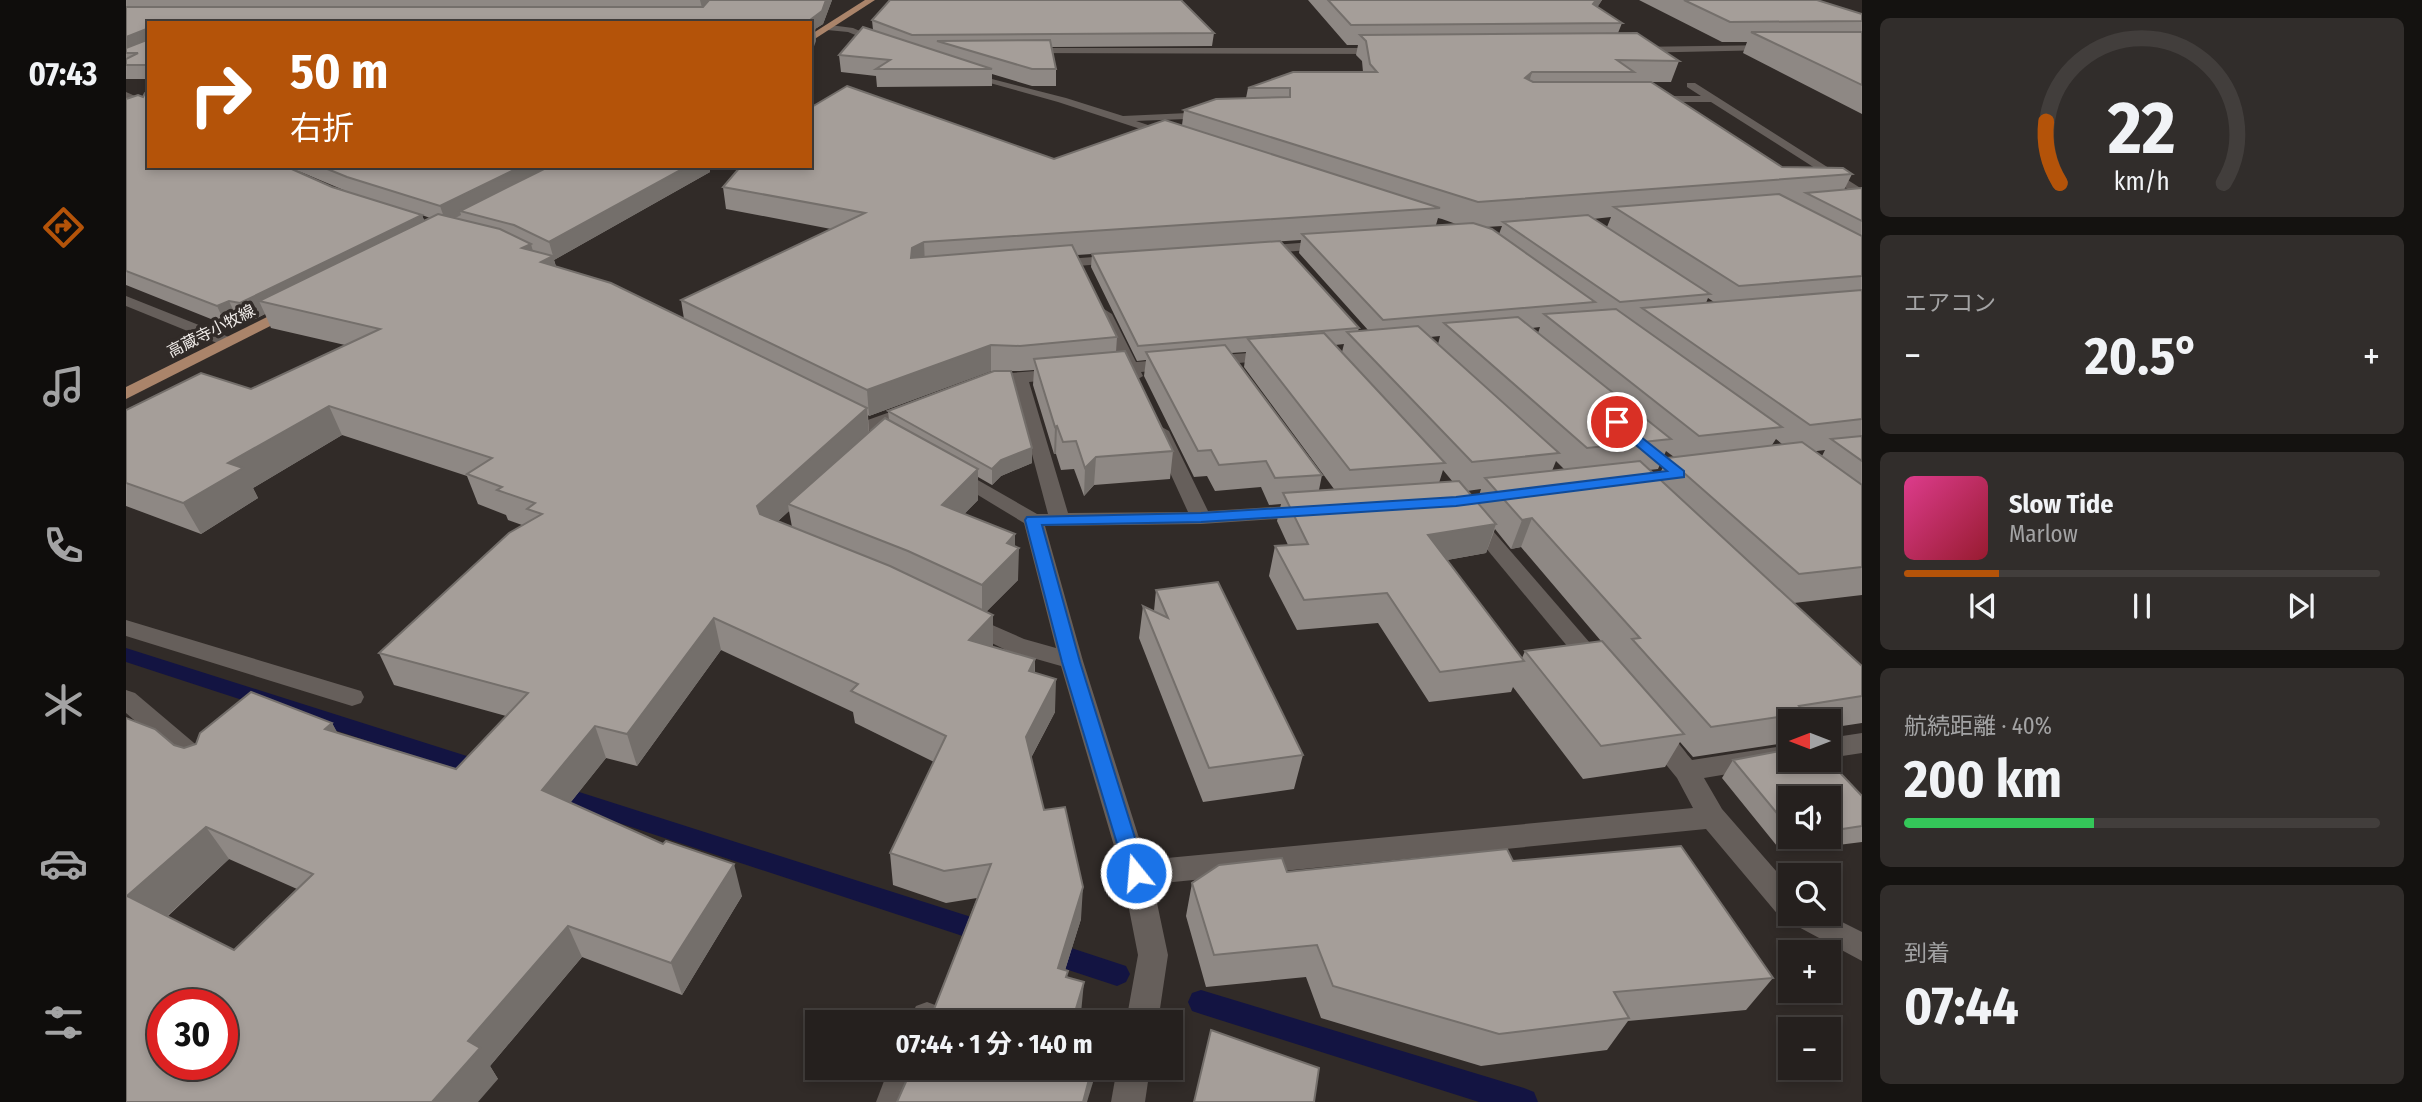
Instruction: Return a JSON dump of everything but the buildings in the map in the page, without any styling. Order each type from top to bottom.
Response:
[{"type":"main road","points":[[812,39],[871,0]]},
{"type":"main road","name":"高蔵寺小牧線","points":[[126,394],[302,304]]},
{"type":"street","points":[[830,28],[850,30],[901,51]]},
{"type":"street","points":[[1626,50],[1783,47]]},
{"type":"street","points":[[1017,51],[1396,51]]},
{"type":"street","points":[[946,68],[1122,119],[1186,141]]},
{"type":"street","points":[[1691,85],[1862,194]]},
{"type":"street","points":[[129,96],[147,90]]},
{"type":"street","points":[[129,96],[147,105]]},
{"type":"street","points":[[1633,99],[1713,99]]},
{"type":"street","points":[[1122,119],[1136,115],[1229,115]]},
{"type":"street","points":[[1242,251],[1336,245]]},
{"type":"street","points":[[1283,248],[1300,268]]},
{"type":"street","points":[[1038,265],[1081,268],[1133,258]]},
{"type":"street","points":[[1096,297],[1142,392]]},
{"type":"street","points":[[126,300],[228,342]]},
{"type":"street","points":[[967,387],[992,378],[1020,379],[1295,354]]},
{"type":"street","points":[[1226,359],[1241,381]]},
{"type":"street","points":[[1020,379],[1060,522]]},
{"type":"street","points":[[871,431],[930,402]]},
{"type":"street","points":[[1154,417],[1201,518]]},
{"type":"street","points":[[942,468],[1033,520],[1060,522],[1201,518],[1322,510]]},
{"type":"street","points":[[1456,501],[1606,678]]},
{"type":"street","points":[[1033,520],[1071,662],[1136,873],[1153,955],[1144,1010]]},
{"type":"street","points":[[947,612],[1016,645],[1071,662]]},
{"type":"street","points":[[126,628],[352,697]]},
{"type":"street","points":[[126,699],[207,768]]},
{"type":"street","points":[[1642,719],[1686,771],[1712,817],[1778,894]]},
{"type":"street","points":[[1841,746],[1862,743]]},
{"type":"street","points":[[1686,771],[1778,757]]},
{"type":"street","points":[[1136,873],[1712,817]]},
{"type":"street","points":[[1821,926],[1862,947]]},
{"type":"street","points":[[893,1102],[901,1080]]},
{"type":"street","points":[[1128,1102],[1132,1080]]},
{"type":"waterway","points":[[126,655],[484,770]]},
{"type":"waterway","points":[[551,792],[987,933]]},
{"type":"waterway","points":[[1047,952],[1117,974]]},
{"type":"waterway","points":[[1201,1002],[1524,1102]]},
{"type":"route","points":[[1136,873],[1071,662],[1033,520],[1060,522],[1201,518],[1456,501],[1679,474],[1617,422]]}]
